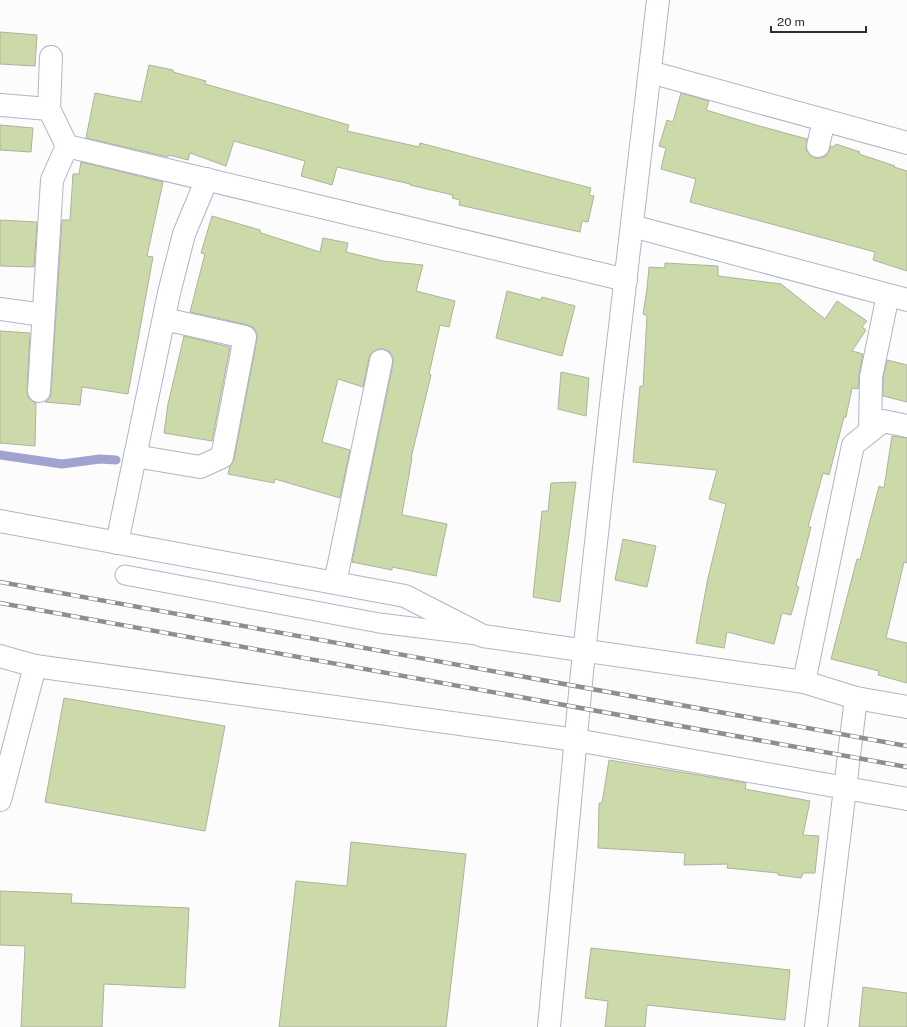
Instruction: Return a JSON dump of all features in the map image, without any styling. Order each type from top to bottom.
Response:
[{"type":"street","points":[[549,1027],[576,740],[611,404],[658,0]]},
{"type":"street","points":[[39,390],[52,180],[67,146],[49,109],[51,57]]},
{"type":"street","points":[[650,72],[907,143]]},
{"type":"street","points":[[0,105],[49,109]]},
{"type":"street","points":[[818,146],[824,120]]},
{"type":"street","points":[[67,146],[626,280]]},
{"type":"street","points":[[117,543],[164,320],[184,234],[207,179]]},
{"type":"street","points":[[632,226],[898,298],[871,377],[870,431]]},
{"type":"street","points":[[0,309],[43,315]]},
{"type":"street","points":[[135,456],[200,467],[222,457],[245,337],[164,320]]},
{"type":"street","points":[[335,583],[381,361]]},
{"type":"street","points":[[804,682],[853,445],[883,421],[907,426]]},
{"type":"street","points":[[0,521],[405,596],[483,636],[804,682],[856,698],[907,707]]},
{"type":"street","points":[[0,656],[35,666],[576,740],[907,799]]},
{"type":"street","points":[[0,800],[35,666]]},
{"type":"street","points":[[816,1027],[856,698]]},
{"type":"lane","points":[[125,575],[379,623],[483,636]]},
{"type":"building","points":[[0,32],[37,35],[35,66],[0,64]]},
{"type":"building","points":[[149,65],[173,70],[173,72],[206,81],[205,84],[349,125],[347,131],[419,147],[420,143],[591,188],[589,195],[594,196],[588,222],[582,221],[580,232],[459,205],[460,200],[452,198],[453,195],[337,167],[332,185],[301,176],[305,161],[234,141],[226,166],[190,153],[188,160],[169,155],[168,157],[86,138],[95,93],[141,102]]},
{"type":"building","points":[[681,93],[709,101],[706,110],[807,139],[806,150],[815,158],[821,158],[827,155],[831,146],[834,147],[836,144],[907,171],[907,271],[873,260],[875,252],[690,202],[696,179],[661,169],[666,148],[659,146],[667,120],[673,122]]},
{"type":"building","points":[[0,125],[33,128],[31,152],[0,150]]},
{"type":"building","points":[[81,162],[163,182],[147,256],[153,257],[128,394],[82,387],[80,405],[45,402],[50,398],[51,392],[62,220],[70,220],[73,174],[79,174]]},
{"type":"building","points":[[212,216],[260,230],[261,233],[320,252],[323,238],[348,243],[346,252],[383,261],[423,265],[416,291],[455,301],[449,327],[440,325],[429,374],[431,375],[411,458],[402,514],[447,524],[436,576],[392,567],[392,570],[352,562],[393,364],[393,357],[390,352],[384,349],[377,349],[371,353],[363,387],[338,379],[322,442],[350,450],[340,498],[275,479],[274,483],[228,474],[234,459],[257,333],[254,328],[248,325],[190,312],[205,254],[201,253]]},
{"type":"building","points":[[0,220],[37,222],[34,267],[0,266]]},
{"type":"building","points":[[665,263],[718,266],[718,276],[781,284],[825,319],[837,301],[867,321],[862,327],[866,330],[852,351],[863,354],[858,389],[852,388],[846,417],[844,417],[829,475],[823,473],[808,527],[811,527],[796,586],[799,587],[791,615],[782,613],[774,644],[727,632],[724,648],[696,643],[708,578],[726,504],[709,499],[717,470],[633,462],[640,386],[643,387],[647,316],[643,314],[649,267],[665,268]]},
{"type":"building","points":[[507,291],[541,300],[542,297],[575,306],[562,356],[496,338]]},
{"type":"building","points":[[0,331],[30,333],[27,390],[28,397],[36,403],[35,446],[0,443]]},
{"type":"building","points":[[184,336],[230,347],[212,441],[164,433],[168,404]]},
{"type":"building","points":[[887,360],[907,365],[907,402],[883,396],[883,378]]},
{"type":"building","points":[[561,372],[589,378],[586,416],[558,409]]},
{"type":"building","points":[[892,436],[907,438],[907,563],[904,562],[886,638],[907,643],[907,683],[878,675],[879,671],[831,659],[857,559],[860,560],[879,486],[884,488]]},
{"type":"building","points":[[576,482],[560,602],[533,597],[542,511],[548,511],[551,483]]},
{"type":"building","points":[[623,539],[656,546],[647,587],[615,580]]},
{"type":"building","points":[[64,698],[225,726],[205,831],[45,802]]},
{"type":"building","points":[[609,760],[746,783],[745,789],[810,801],[803,835],[819,836],[815,873],[803,873],[801,878],[778,875],[778,873],[727,868],[728,864],[684,865],[685,853],[598,848],[599,803],[602,803]]},
{"type":"building","points":[[351,842],[466,854],[446,1027],[279,1027],[296,881],[347,886]]},
{"type":"building","points":[[0,891],[72,894],[71,903],[189,908],[185,988],[104,984],[102,1027],[21,1027],[25,946],[0,945]]},
{"type":"building","points":[[591,948],[790,970],[785,1020],[647,1005],[645,1027],[605,1027],[608,1001],[585,998]]},
{"type":"building","points":[[863,987],[907,993],[907,1027],[859,1027]]},
{"type":"waterway","points":[[0,455],[62,464],[100,459],[116,460]]},
{"type":"railway","points":[[0,582],[907,746]]},
{"type":"railway","points":[[0,603],[907,767]]}]
